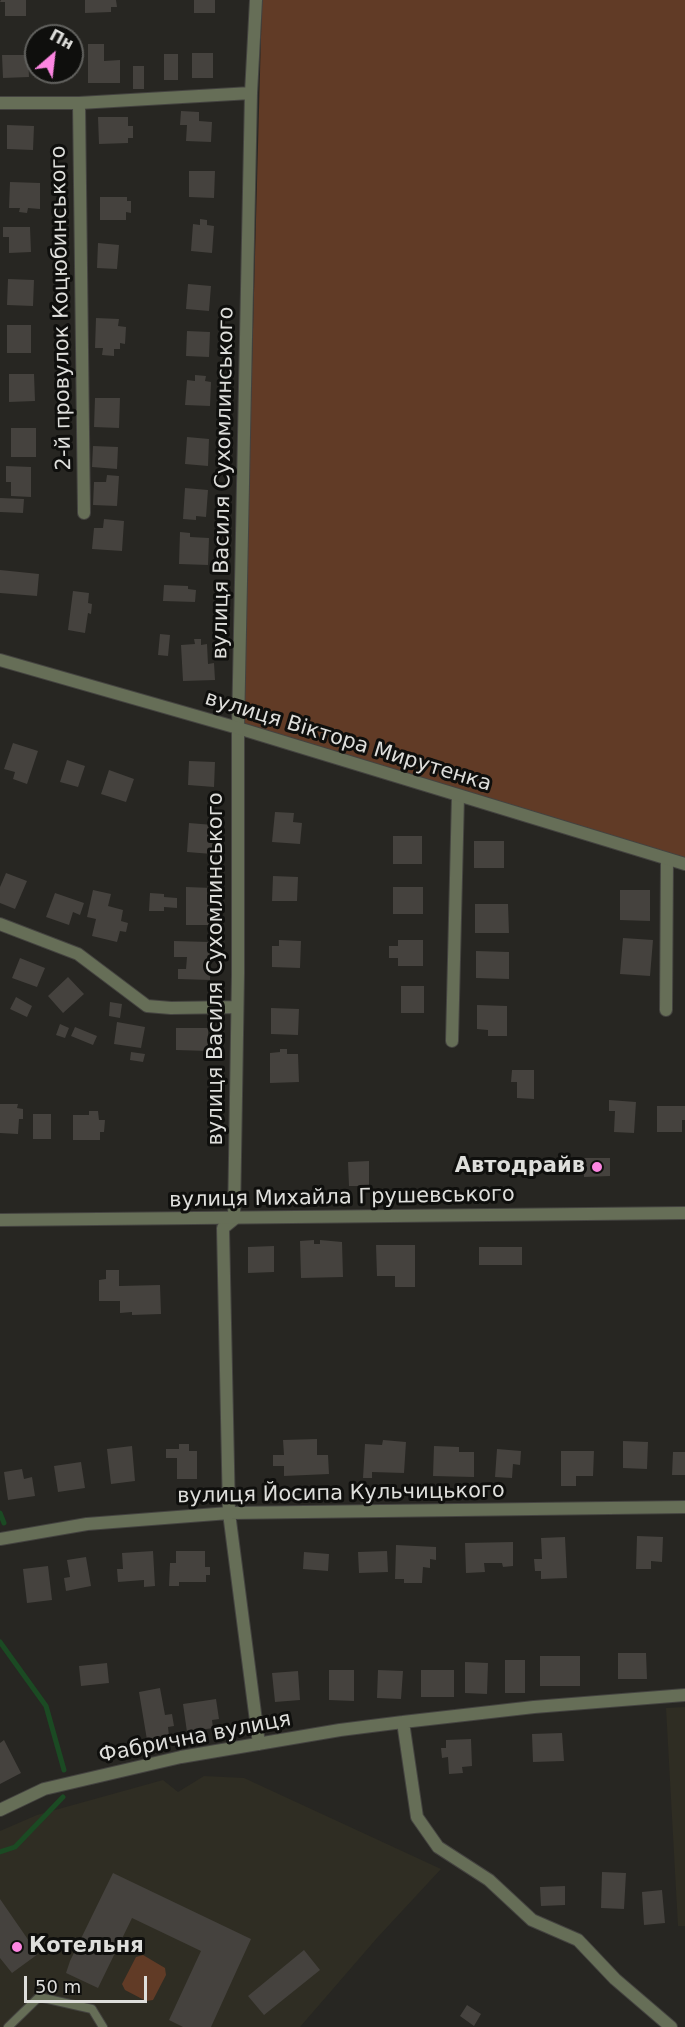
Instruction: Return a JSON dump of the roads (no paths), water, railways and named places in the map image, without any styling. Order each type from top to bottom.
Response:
[{"type":"street","name":"вулиця Василя Сухомлинського","points":[[234,1219],[238,728],[251,93],[256,0]]},
{"type":"street","points":[[0,103],[79,102],[251,93]]},
{"type":"street","name":"2-й провулок Коцюбинського","points":[[79,102],[84,513]]},
{"type":"street","name":"вулиця Віктора Мирутенка","points":[[0,660],[238,728],[685,864]]},
{"type":"street","points":[[452,1041],[458,796]]},
{"type":"street","points":[[666,1010],[668,859]]},
{"type":"street","points":[[0,924],[78,954],[147,1006],[237,1007]]},
{"type":"street","name":"вулиця Михайла Грушевського","points":[[0,1220],[685,1213]]},
{"type":"street","points":[[234,1219],[223,1228],[229,1514],[259,1744]]},
{"type":"street","name":"вулиця Йосипа Кульчицького","points":[[0,1539],[87,1524],[229,1514],[685,1507]]},
{"type":"street","name":"Фабрична вулиця","points":[[0,1810],[44,1789],[181,1757],[403,1722],[534,1707],[685,1695]]},
{"type":"street","points":[[403,1722],[417,1817],[438,1846],[489,1880],[532,1920],[578,1940],[615,1978],[671,2027]]},
{"type":"lane","points":[[8,2027],[39,1996],[92,2009],[103,2027]]},
{"type":"waterway","points":[[0,1513],[4,1523]]},
{"type":"waterway","points":[[0,1642],[46,1706],[64,1770]]},
{"type":"waterway","points":[[0,1852],[15,1847],[63,1797]]},
{"type":"place","name":"Автодрайв","points":[[597,1167]]},
{"type":"place","name":"Котельня","points":[[17,1947]]}]
